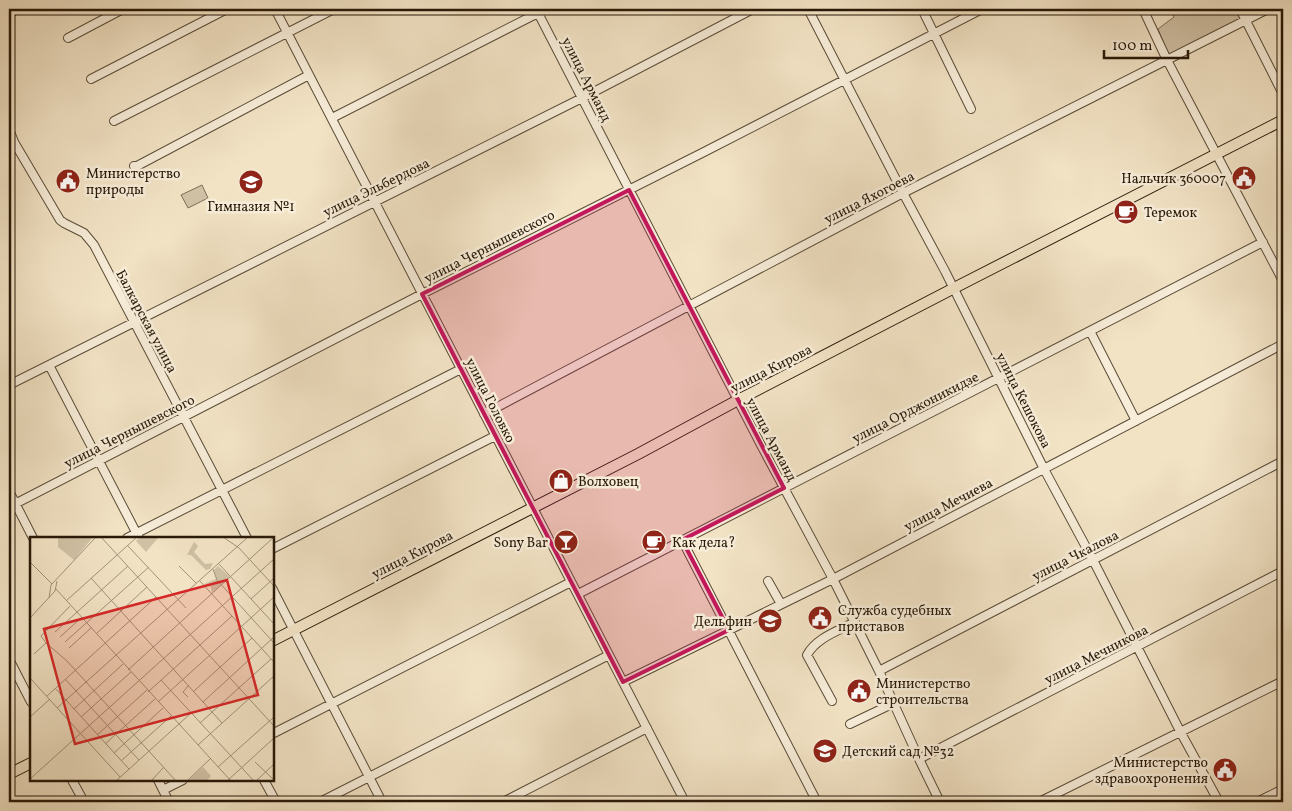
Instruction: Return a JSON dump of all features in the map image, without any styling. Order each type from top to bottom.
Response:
[{"type":"main road","name":"улица Кирова","points":[[274,640],[1283,120]]},
{"type":"main road","points":[[9,774],[30,764]]},
{"type":"street","points":[[9,14],[17,9]]},
{"type":"street","points":[[68,38],[124,9]]},
{"type":"street","points":[[91,79],[227,9]]},
{"type":"street","name":"улица Головко","points":[[275,9],[684,800]]},
{"type":"street","points":[[114,121],[334,9]]},
{"type":"street","name":"улица Эльбердова","points":[[9,385],[582,98],[753,9]]},
{"type":"street","name":"улица Кешокова","points":[[808,9],[954,289],[1044,469],[1219,802]]},
{"type":"street","points":[[922,9],[971,109]]},
{"type":"street","name":"улица Чернышевского","points":[[12,505],[982,9]]},
{"type":"street","points":[[1143,9],[1167,60],[1283,281]]},
{"type":"street","points":[[1240,9],[1283,94]]},
{"type":"street","name":"улица Яхогоева","points":[[484,414],[903,193],[1268,9]]},
{"type":"street","points":[[332,118],[540,10]]},
{"type":"street","name":"улица Арманд","points":[[540,10],[629,190],[833,579],[879,671],[940,802]]},
{"type":"street","points":[[134,166],[309,75]]},
{"type":"street","name":"Балкарская улица","points":[[9,129],[14,142],[54,213],[64,223],[84,233],[94,245],[246,537]]},
{"type":"street","name":"улица Орджоникидзе","points":[[578,594],[1263,242]]},
{"type":"street","points":[[1090,330],[1136,421]]},
{"type":"street","name":"улица Мечиева","points":[[623,682],[833,579],[1283,344]]},
{"type":"street","points":[[49,364],[138,536],[461,369]]},
{"type":"street","points":[[274,548],[495,436]]},
{"type":"street","name":"улица Чкалова","points":[[879,671],[1283,461]]},
{"type":"street","points":[[9,491],[12,505],[32,537]]},
{"type":"street","points":[[682,540],[817,802]]},
{"type":"street","name":"улица Мечникова","points":[[919,759],[1283,571]]},
{"type":"street","points":[[768,581],[781,604]]},
{"type":"street","points":[[274,733],[571,582]]},
{"type":"street","points":[[274,592],[382,802]]},
{"type":"street","points":[[832,701],[808,655],[813,646],[824,638],[854,622]]},
{"type":"street","points":[[320,802],[609,655]]},
{"type":"street","points":[[9,659],[30,700]]},
{"type":"street","points":[[1039,802],[1283,681]]},
{"type":"street","points":[[850,724],[894,703]]},
{"type":"street","points":[[503,802],[646,728]]},
{"type":"street","points":[[73,781],[84,802]]},
{"type":"street","points":[[158,781],[169,802]]},
{"type":"street","points":[[163,790],[181,781]]},
{"type":"street","points":[[265,781],[276,802]]},
{"type":"street","points":[[1258,802],[1283,789]]},
{"type":"street","points":[[674,802],[684,800]]},
{"type":"highlighted area","points":[[629,190],[784,488],[682,540],[729,630],[623,682],[422,294]]},
{"type":"shaded area","points":[[1170,9],[1261,9],[1169,56],[1158,29],[1174,17]]},
{"type":"shaded area","points":[[202,185],[208,198],[188,208],[181,195]]},
{"type":"place","name":"Нальчик 360007","points":[[1244,178]]},
{"type":"place","name":"Министерство природы","points":[[68,181]]},
{"type":"place","name":"Гимназия №1","points":[[251,182]]},
{"type":"place","name":"Теремок","points":[[1126,212]]},
{"type":"place","name":"Волховец","points":[[561,481]]},
{"type":"place","name":"Sony Bar","points":[[566,542]]},
{"type":"place","name":"Как дела?","points":[[654,542]]},
{"type":"place","name":"Служба судебных приставов","points":[[820,618]]},
{"type":"place","name":"Дельфин","points":[[770,621]]},
{"type":"place","name":"Министерство строительства","points":[[859,691]]},
{"type":"place","name":"Детский сад №32","points":[[825,751]]},
{"type":"place","name":"Министерство здравоохронения","points":[[1225,770]]}]
